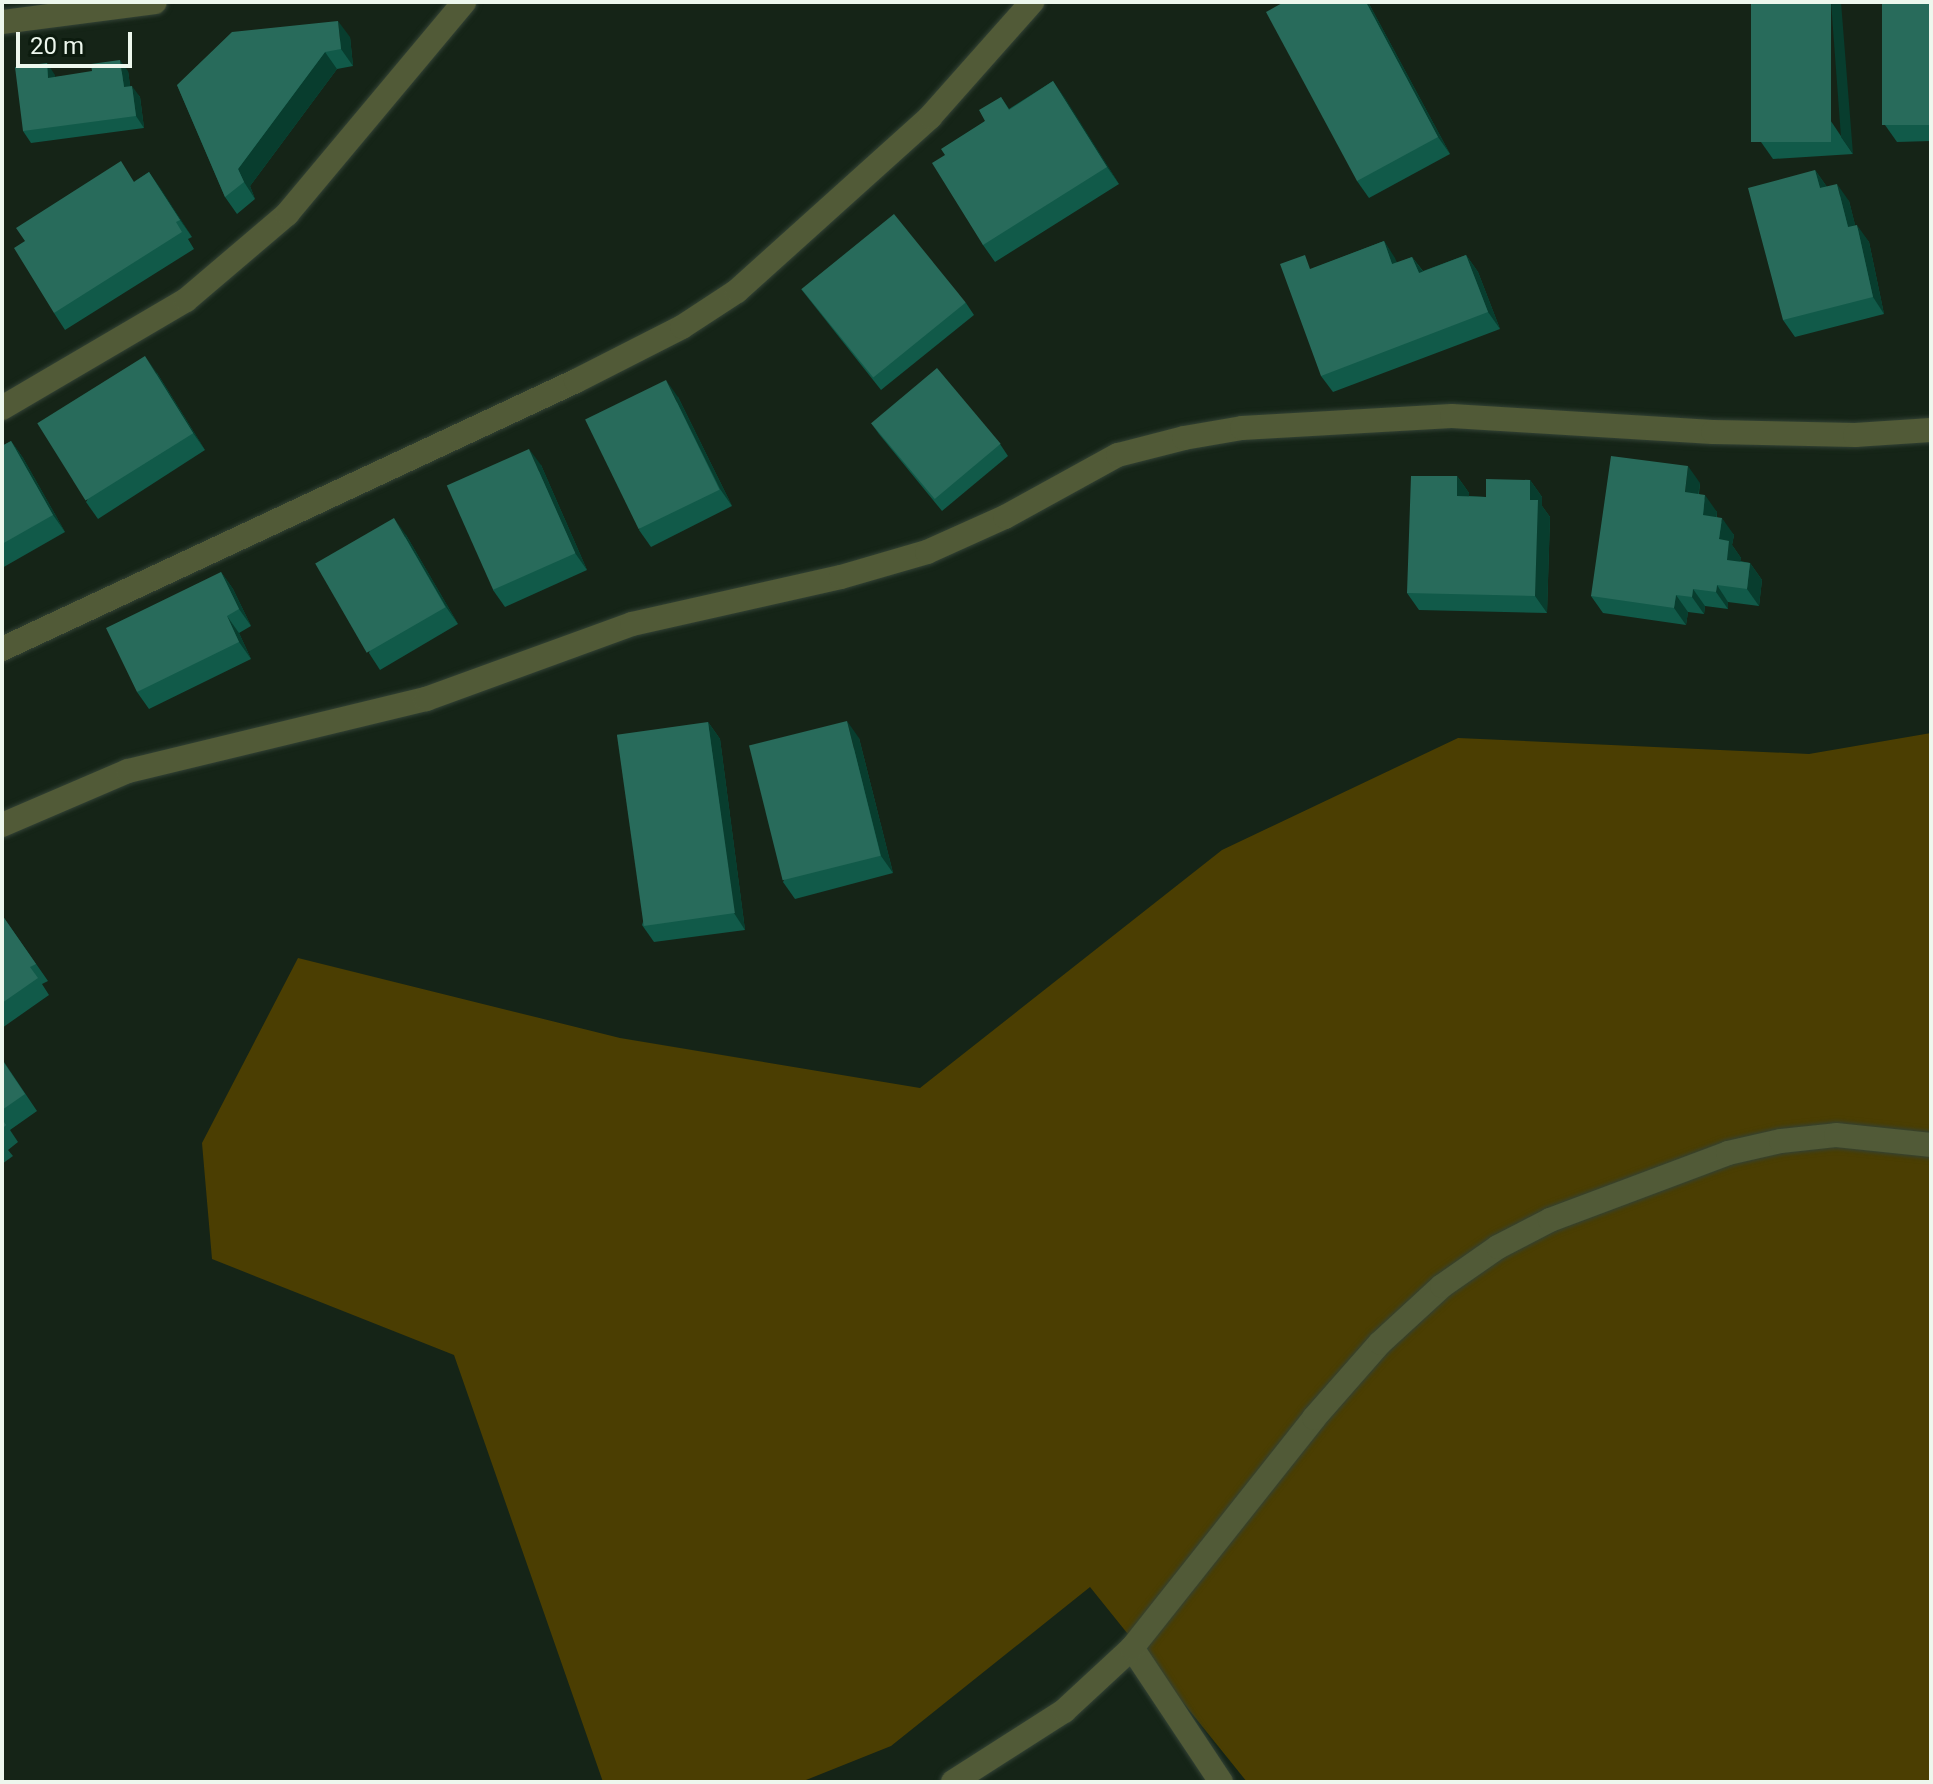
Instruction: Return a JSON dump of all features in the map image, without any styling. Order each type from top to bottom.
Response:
[{"type":"street","points":[[2,22],[155,2]]},
{"type":"street","points":[[2,408],[186,300],[287,214],[464,2]]},
{"type":"street","points":[[2,649],[682,327],[737,291],[930,117],[1032,2]]},
{"type":"street","points":[[2,825],[128,771],[426,699],[632,624],[841,577],[927,552],[1005,517],[1118,455],[1184,438],[1242,428],[1452,416],[1713,432],[1855,435],[1931,430]]},
{"type":"street","points":[[953,1782],[1064,1711],[1132,1648],[1314,1418],[1380,1343],[1442,1286],[1498,1247],[1550,1220],[1728,1153],[1781,1141],[1836,1135],[1931,1145]]},
{"type":"street","points":[[1132,1648],[1221,1782]]},
{"type":"shaded area","points":[[1931,733],[1931,1782],[1247,1782],[1090,1587],[891,1746],[801,1782],[603,1782],[454,1355],[212,1259],[202,1143],[298,958],[620,1038],[920,1088],[1222,850],[1458,738],[1809,754]]},
{"type":"building","points":[[1284,2],[1366,2],[1438,137],[1357,181],[1266,12]]},
{"type":"building","points":[[1751,2],[1831,2],[1831,142],[1751,142]]},
{"type":"building","points":[[1882,2],[1931,2],[1931,125],[1882,125]]},
{"type":"building","points":[[338,21],[341,49],[325,52],[238,169],[244,182],[225,197],[177,85],[232,32]]},
{"type":"building","points":[[120,60],[124,87],[132,86],[136,116],[23,131],[15,67],[47,63],[48,78],[92,71],[91,64]]},
{"type":"building","points":[[1053,81],[1107,167],[983,245],[932,163],[945,155],[941,149],[985,121],[979,110],[1001,97],[1009,110]]},
{"type":"building","points":[[121,161],[134,182],[149,172],[180,220],[176,222],[182,232],[54,313],[14,248],[25,241],[16,228]]},
{"type":"building","points":[[1815,170],[1820,188],[1837,184],[1848,227],[1857,225],[1873,297],[1783,320],[1748,188]]},
{"type":"building","points":[[894,214],[966,303],[873,377],[802,289]]},
{"type":"building","points":[[1384,241],[1392,264],[1412,257],[1419,273],[1466,255],[1488,312],[1321,376],[1280,264],[1305,255],[1310,269]]},
{"type":"building","points":[[145,356],[193,433],[86,500],[37,423]]},
{"type":"building","points":[[937,368],[1001,444],[935,499],[871,423]]},
{"type":"building","points":[[666,380],[719,490],[639,529],[585,419]]},
{"type":"building","points":[[11,441],[53,515],[2,544],[2,446]]},
{"type":"building","points":[[529,449],[575,553],[493,590],[447,486]]},
{"type":"building","points":[[1611,456],[1688,466],[1685,492],[1705,495],[1703,515],[1722,518],[1719,539],[1729,541],[1727,560],[1750,563],[1747,589],[1717,585],[1716,592],[1693,589],[1692,597],[1676,595],[1674,608],[1591,596]]},
{"type":"building","points":[[1411,476],[1457,476],[1457,496],[1486,497],[1486,479],[1530,480],[1530,500],[1538,500],[1535,596],[1407,593]]},
{"type":"building","points":[[394,518],[446,607],[367,653],[315,564]]},
{"type":"building","points":[[221,572],[239,609],[227,616],[239,642],[137,692],[106,628]]},
{"type":"building","points":[[847,721],[881,856],[783,880],[749,745]]},
{"type":"building","points":[[708,722],[735,913],[644,926],[617,735]]},
{"type":"building","points":[[2,915],[36,964],[30,967],[38,978],[2,1003]]},
{"type":"building","points":[[2,1060],[25,1094],[2,1110]]}]
